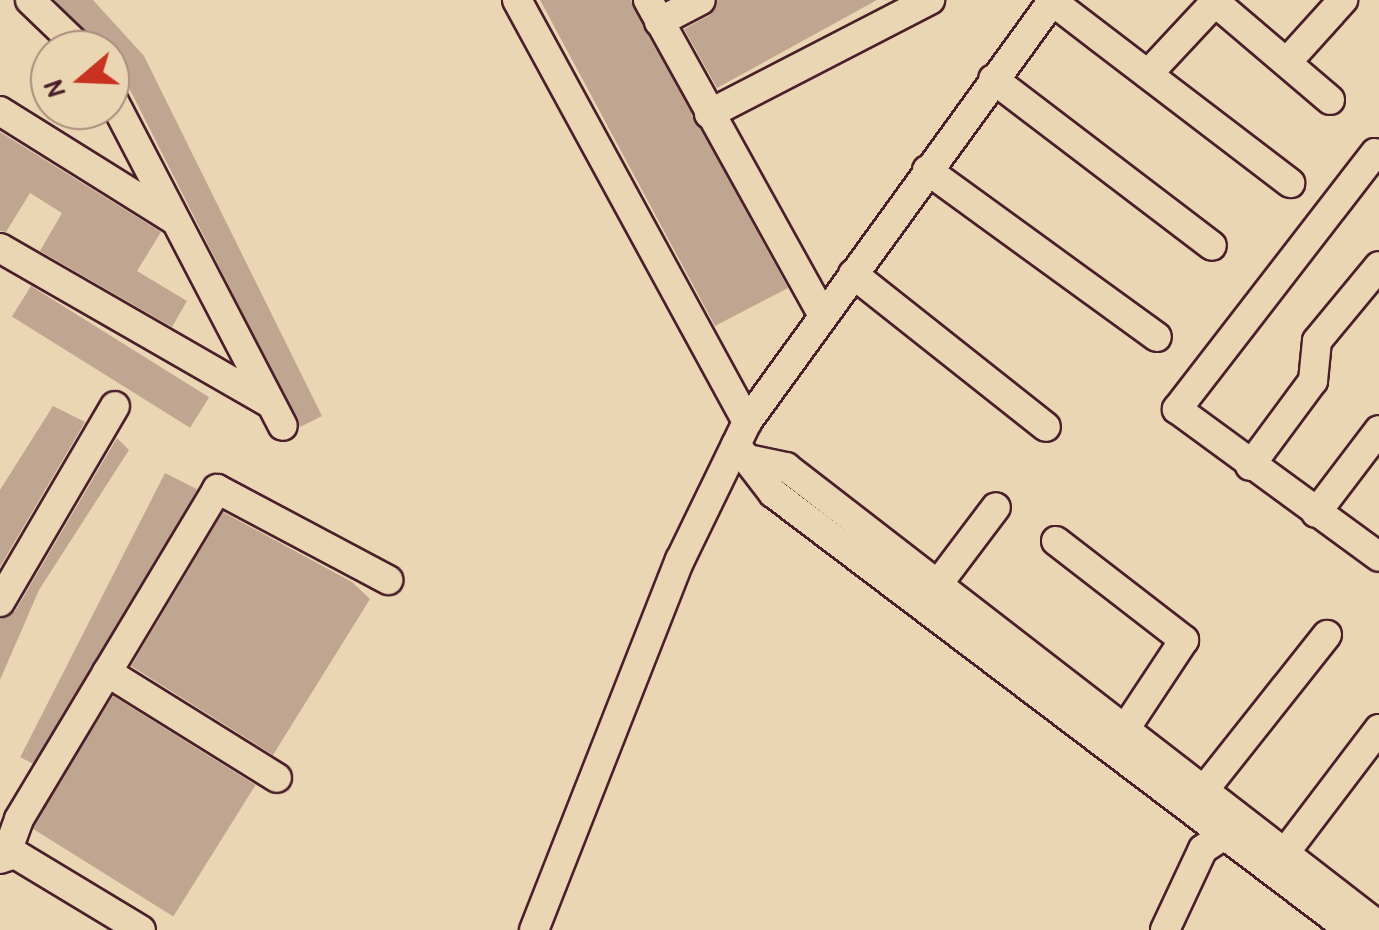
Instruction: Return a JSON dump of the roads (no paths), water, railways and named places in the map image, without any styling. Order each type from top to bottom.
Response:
[{"type":"street","points":[[30,0],[61,30]]},
{"type":"street","points":[[517,0],[773,493],[1125,728],[1379,926]]},
{"type":"street","points":[[701,0],[654,11],[823,316]]},
{"type":"street","points":[[709,114],[930,0]]},
{"type":"street","points":[[1286,62],[1343,0]]},
{"type":"street","points":[[1148,74],[1216,1],[1330,100]]},
{"type":"street","points":[[534,930],[680,560],[745,442],[823,316],[1041,5],[1148,74],[1290,183]]},
{"type":"street","points":[[993,78],[1212,246]]},
{"type":"street","points":[[0,110],[174,219]]},
{"type":"street","points":[[0,248],[276,414],[128,130]]},
{"type":"street","points":[[1374,152],[1178,403],[1179,416],[1379,557]]},
{"type":"street","points":[[927,170],[1157,337]]},
{"type":"street","points":[[1250,466],[1313,381],[1317,341],[1379,266]]},
{"type":"street","points":[[853,274],[1046,427]]},
{"type":"street","points":[[0,602],[115,406]]},
{"type":"street","points":[[1316,512],[1379,430]]},
{"type":"street","points":[[745,442],[786,467],[938,584],[985,638],[1217,834],[1350,930]]},
{"type":"street","points":[[3,857],[20,819],[217,489],[388,580]]},
{"type":"street","points":[[938,584],[996,507]]},
{"type":"street","points":[[1056,542],[1184,640],[1125,728]]},
{"type":"street","points":[[1204,790],[1327,635]]},
{"type":"street","points":[[107,672],[276,778]]},
{"type":"street","points":[[1284,854],[1379,728]]},
{"type":"street","points":[[1165,930],[1217,834],[1245,825]]},
{"type":"street","points":[[3,857],[15,854],[141,930]]}]
